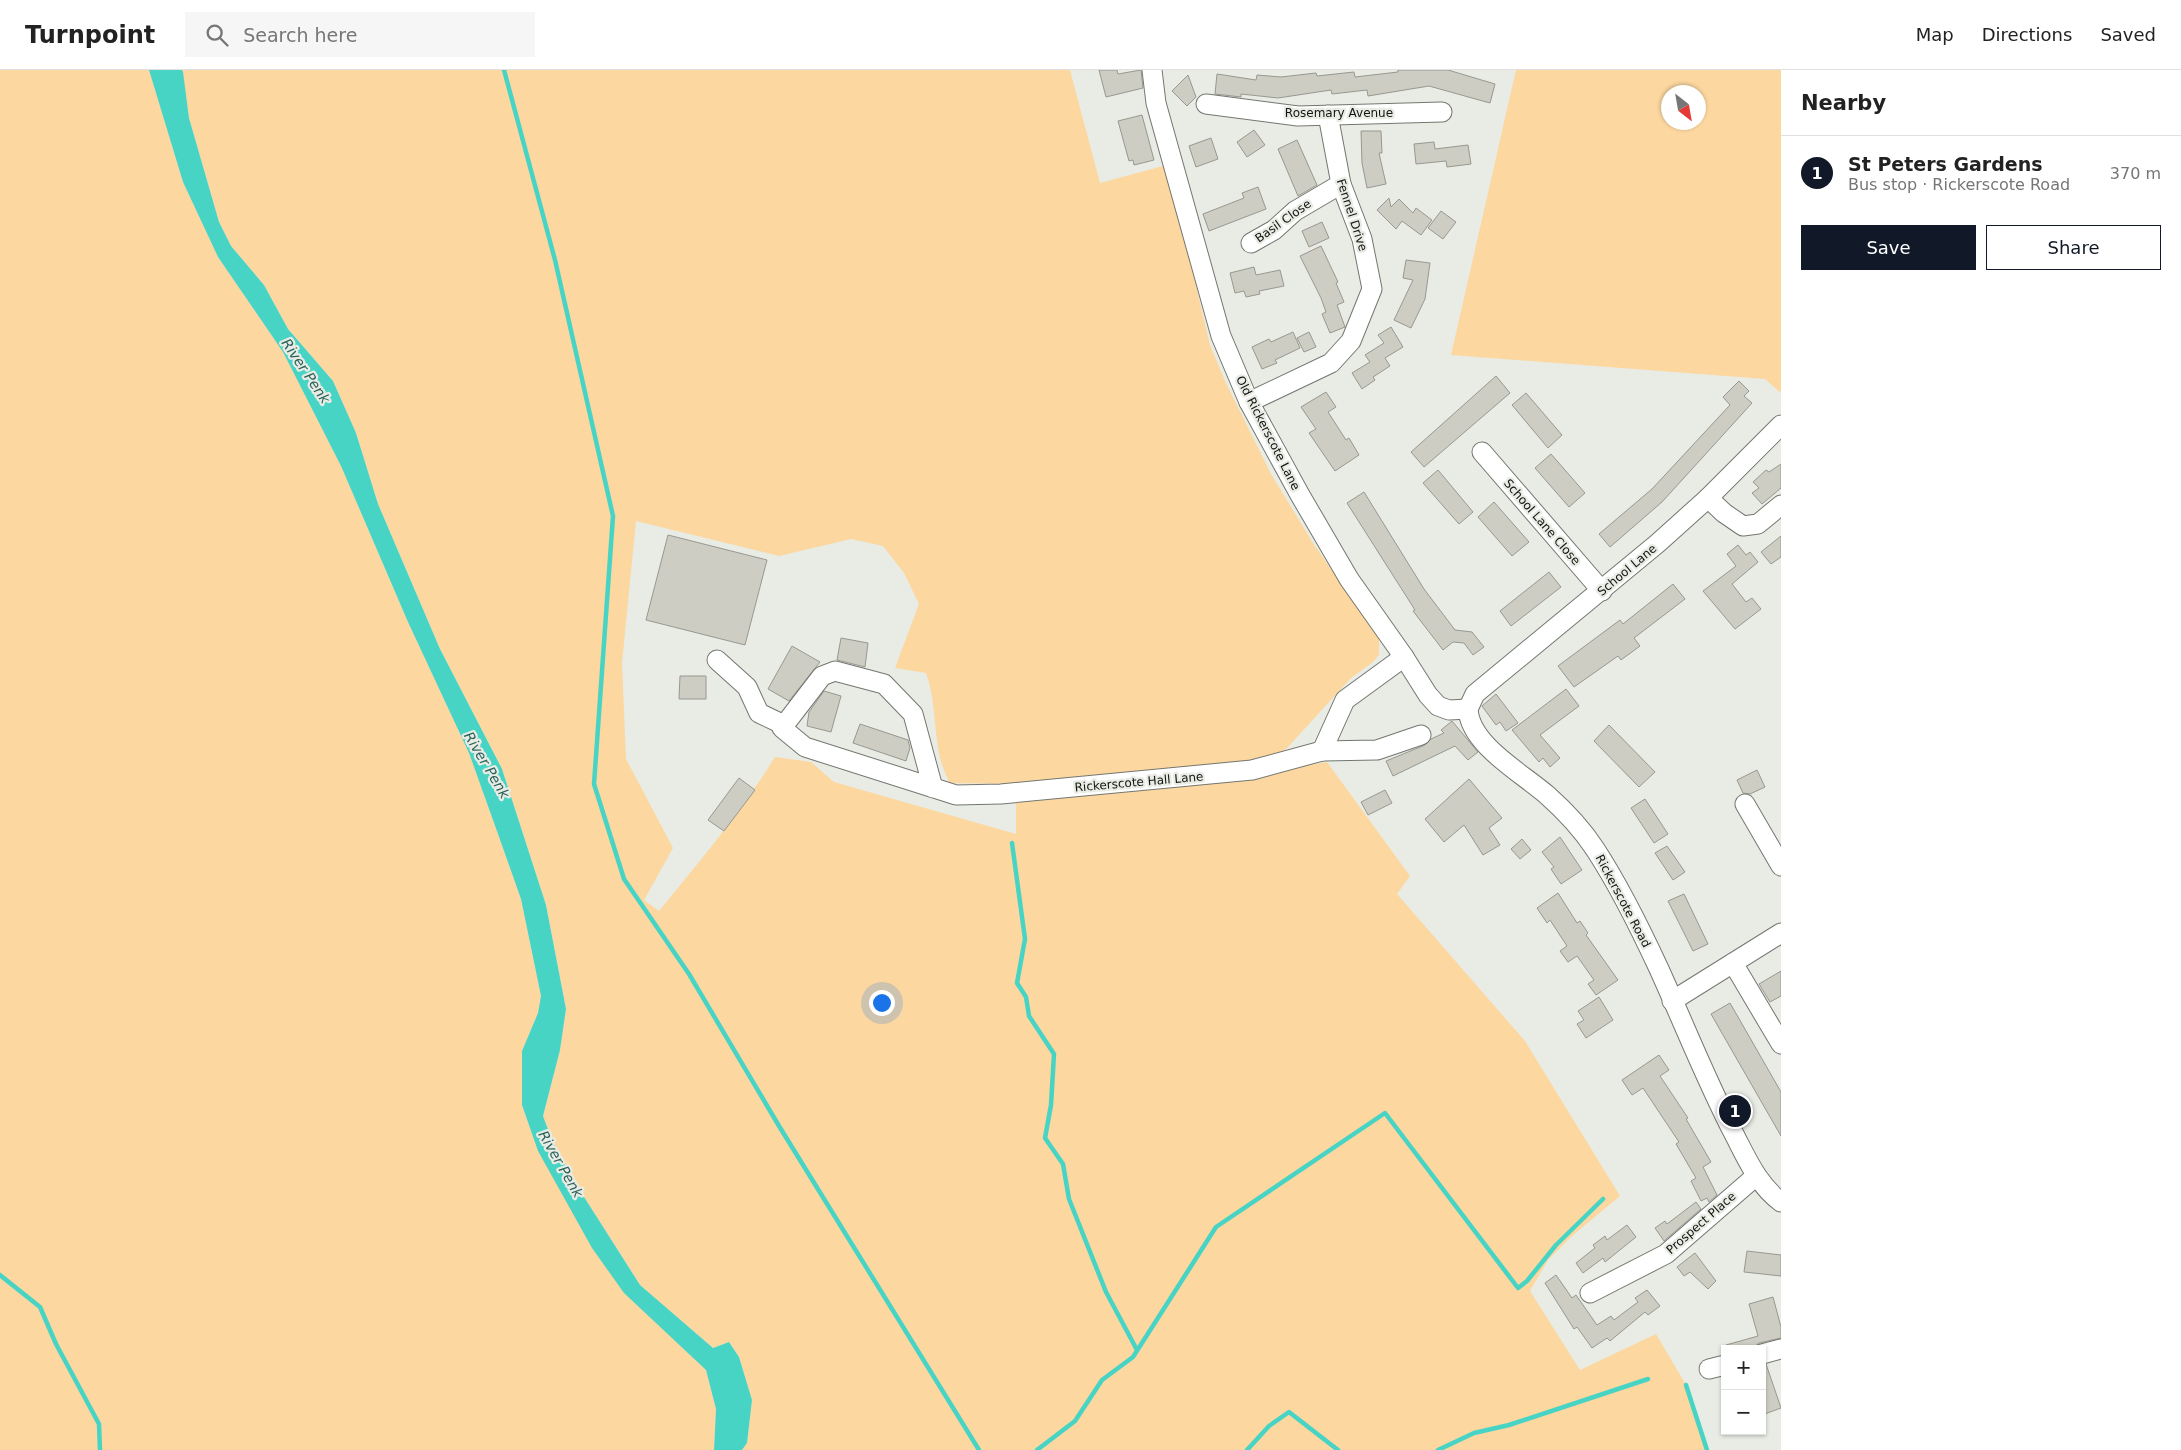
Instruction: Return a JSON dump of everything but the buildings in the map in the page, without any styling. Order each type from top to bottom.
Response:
[{"type":"street","name":"Old Rickerscote Lane","points":[[1152,70],[1156,103],[1221,336],[1249,402],[1349,579],[1404,657]]},
{"type":"street","name":"Rosemary Avenue","points":[[1206,104],[1298,116],[1442,112]]},
{"type":"street","name":"Fennel Drive","points":[[1249,402],[1331,363],[1351,341],[1372,289],[1362,239],[1341,184],[1328,115]]},
{"type":"street","name":"Basil Close","points":[[1251,243],[1274,230],[1295,211],[1341,184]]},
{"type":"street","name":"School Lane","points":[[1468,709],[1475,694],[1602,591],[1708,498],[1781,425]]},
{"type":"street","name":"School Lane Close","points":[[1482,452],[1602,591]]},
{"type":"street","points":[[1708,498],[1724,513],[1743,526],[1758,524],[1781,505]]},
{"type":"street","points":[[1322,751],[1345,700],[1404,657],[1428,695],[1438,706],[1449,710],[1468,709]]},
{"type":"street","points":[[717,660],[747,687],[759,712],[784,725],[822,676],[835,671],[884,684],[913,714],[934,788]]},
{"type":"street","name":"Rickerscote Road","points":[[1468,709],[1469,718],[1483,742],[1547,795],[1584,833],[1614,879],[1659,970],[1719,1104],[1756,1176],[1781,1202]]},
{"type":"street","name":"Rickerscote Hall Lane","points":[[784,725],[782,728],[805,748],[956,795],[1001,794],[1203,777],[1252,770],[1322,751],[1377,750],[1421,735]]},
{"type":"street","points":[[1744,804],[1781,866]]},
{"type":"street","points":[[1672,1001],[1781,933]]},
{"type":"street","points":[[1733,963],[1781,1044]]},
{"type":"street","name":"Prospect Place","points":[[1590,1293],[1666,1254],[1756,1176]]},
{"type":"street","points":[[1766,1353],[1781,1349]]},
{"type":"shaded area","points":[[0,70],[149,70],[183,182],[218,257],[283,352],[341,466],[408,622],[469,753],[521,899],[541,996],[538,1013],[522,1051],[522,1105],[538,1151],[624,1292],[706,1370],[716,1409],[714,1450],[0,1450]]},
{"type":"shaded area","points":[[182,70],[1070,70],[1100,183],[1163,166],[1176,202],[1210,345],[1225,381],[1271,474],[1313,543],[1379,639],[1379,655],[1373,662],[1351,678],[1287,748],[1269,761],[1016,784],[950,783],[940,757],[933,700],[926,673],[895,668],[919,604],[904,573],[883,546],[851,539],[779,556],[636,521],[622,663],[626,759],[673,848],[644,900],[659,911],[734,817],[775,757],[811,762],[834,782],[1016,834],[1016,801],[1200,784],[1327,762],[1410,876],[1397,894],[1525,1041],[1620,1196],[1572,1236],[1548,1260],[1530,1291],[1580,1370],[1656,1334],[1686,1385],[1707,1450],[742,1450],[747,1443],[752,1400],[739,1357],[729,1342],[713,1348],[640,1285],[572,1178],[552,1140],[543,1116],[560,1050],[566,1009],[546,905],[502,769],[440,649],[378,504],[356,433],[333,381],[288,329],[264,285],[231,246],[219,222],[189,118]]},
{"type":"shaded area","points":[[1516,70],[1781,70],[1781,393],[1765,379],[1451,355]]},
{"type":"water","name":"River Penk","points":[[149,70],[182,70],[189,118],[219,222],[231,246],[264,285],[288,329],[333,381],[356,433],[378,504],[440,649],[502,769],[546,905],[566,1009],[560,1050],[543,1116],[552,1140],[572,1178],[640,1285],[713,1348],[729,1342],[739,1357],[752,1400],[747,1443],[742,1450],[714,1450],[716,1409],[706,1370],[624,1293],[592,1248],[538,1151],[522,1105],[522,1051],[538,1013],[541,996],[521,899],[469,753],[408,622],[341,466],[283,352],[218,257],[183,182]]},
{"type":"waterway","points":[[504,70],[555,260],[613,516],[594,784],[624,879],[689,974],[779,1126],[979,1450]]},
{"type":"waterway","points":[[1012,843],[1025,939],[1017,983],[1026,997],[1029,1016],[1054,1054],[1051,1105],[1045,1138],[1063,1164],[1069,1199],[1106,1292],[1137,1350]]},
{"type":"waterway","points":[[1037,1450],[1075,1421],[1102,1380],[1133,1357],[1216,1227],[1385,1113],[1518,1288],[1527,1281],[1556,1245],[1603,1199]]},
{"type":"waterway","points":[[0,1275],[40,1307],[56,1344],[99,1424],[100,1450]]},
{"type":"waterway","points":[[1438,1450],[1474,1433],[1509,1425],[1648,1379]]},
{"type":"waterway","points":[[1686,1385],[1707,1450]]},
{"type":"waterway","points":[[1247,1450],[1269,1426],[1289,1412],[1338,1450]]},
{"type":"place","name":"St Peters Gardens","points":[[1735,1111]]}]
